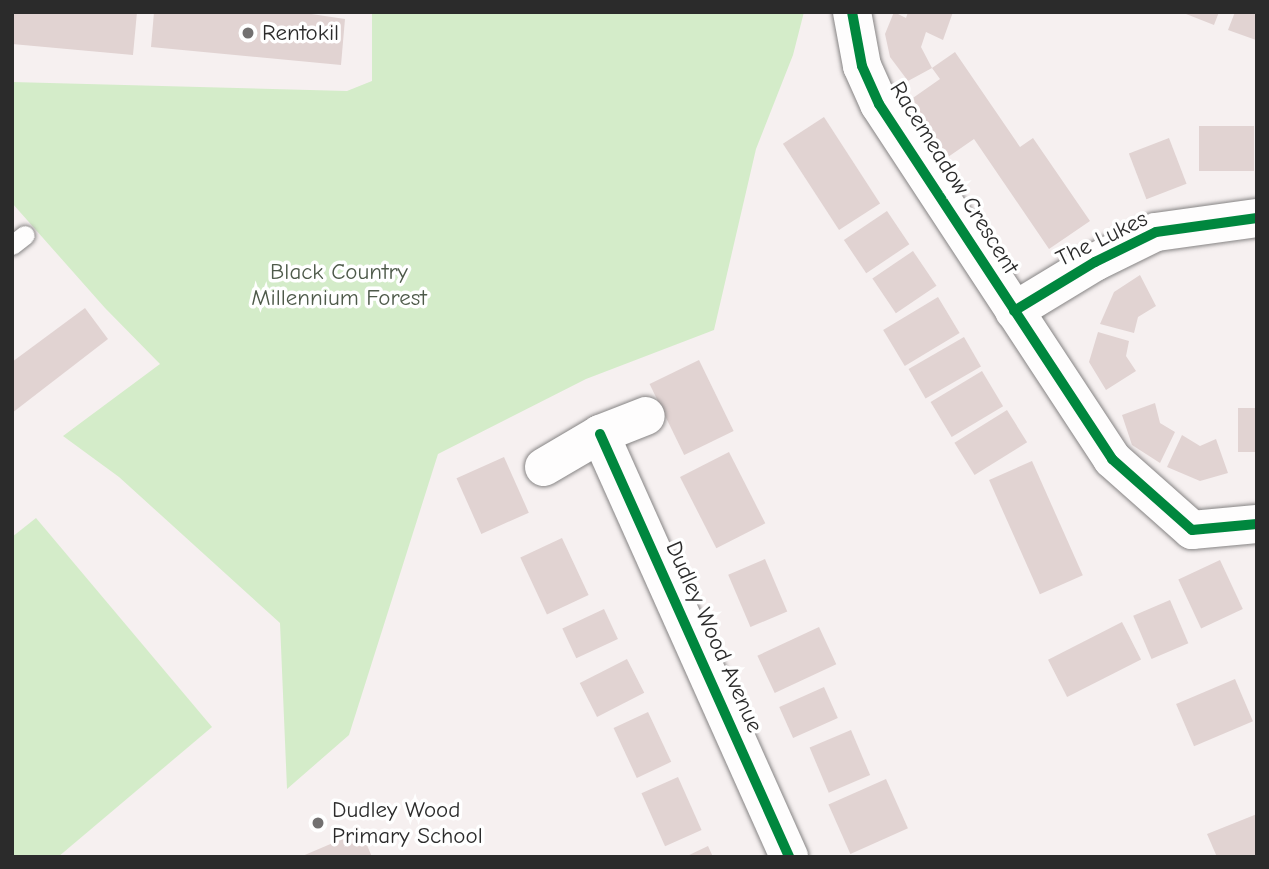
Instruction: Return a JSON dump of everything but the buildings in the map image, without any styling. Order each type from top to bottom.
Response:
[{"type":"street","name":"Racemeadow Crescent","points":[[852,12],[862,66],[879,104],[1111,459],[1192,530],[1257,524]]},
{"type":"street","name":"The Lukes","points":[[1014,310],[1095,262],[1156,232],[1257,218]]},
{"type":"street","points":[[544,467],[600,434],[646,416]]},
{"type":"street","name":"Dudley Wood Avenue","points":[[600,434],[789,857]]},
{"type":"green space","name":"Black Country Millennium Forest","points":[[372,12],[804,12],[793,55],[756,149],[714,330],[586,379],[438,454],[349,735],[287,789],[280,623],[119,477],[63,436],[160,364],[105,308],[12,203],[12,82],[347,91],[372,81]]},
{"type":"green space","points":[[36,518],[212,727],[58,857],[12,857],[12,537]]},
{"type":"cycle path","points":[[852,12],[862,66],[879,104],[1112,459],[1192,530],[1257,524]]},
{"type":"cycle path","points":[[1014,311],[1095,262],[1156,232],[1257,218]]},
{"type":"cycle path","points":[[600,434],[789,857]]},
{"type":"place","name":"Rentokil","points":[[248,33]]},
{"type":"place","name":"Dudley Wood Primary School","points":[[318,823]]}]
